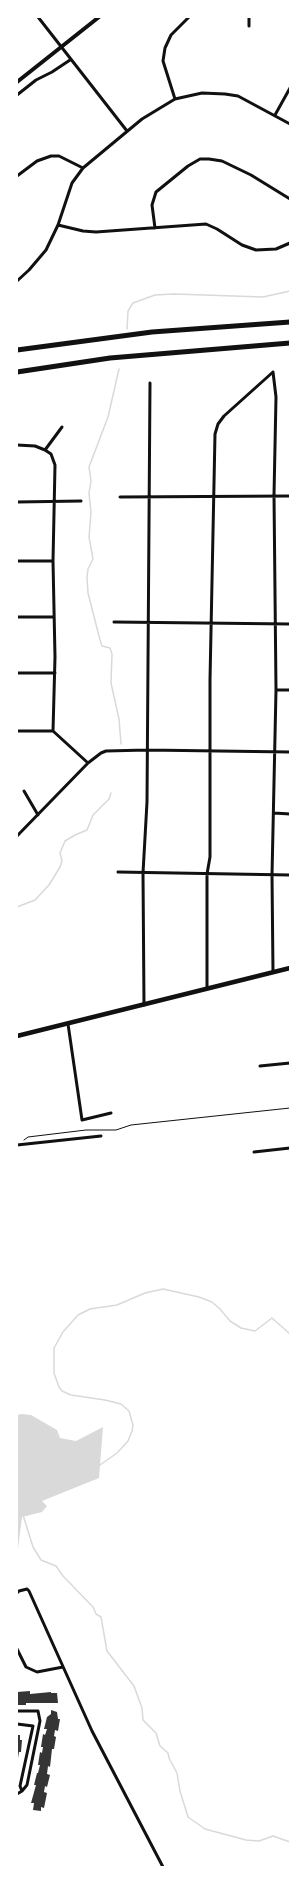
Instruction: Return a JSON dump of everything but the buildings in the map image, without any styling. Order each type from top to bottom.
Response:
[{"type":"highway","points":[[17,350],[152,332],[290,322]]},
{"type":"highway","points":[[17,372],[110,358],[290,343]]},
{"type":"main road","points":[[17,82],[99,17]]},
{"type":"main road","points":[[17,1036],[290,968]]},
{"type":"street","points":[[38,17],[70,60],[127,131]]},
{"type":"street","points":[[175,99],[163,61],[165,48],[173,32],[190,17]]},
{"type":"street","points":[[249,17],[249,26]]},
{"type":"street","points":[[17,95],[36,80],[52,72],[70,60]]},
{"type":"street","points":[[275,115],[290,88]]},
{"type":"street","points":[[17,281],[29,270],[46,250],[58,225],[72,183],[82,168],[142,119],[175,99],[202,93],[238,96],[290,124]]},
{"type":"street","points":[[17,176],[37,161],[51,156],[65,159],[82,168]]},
{"type":"street","points":[[155,228],[152,205],[156,192],[188,166],[200,160],[209,159],[222,161],[251,175],[290,199]]},
{"type":"street","points":[[58,225],[83,231],[96,232],[206,224],[217,229],[242,245],[256,250],[276,249],[290,243]]},
{"type":"street","points":[[207,989],[216,428],[224,416],[273,372],[276,397],[274,495],[276,690],[272,875],[273,972]]},
{"type":"street","points":[[144,1005],[143,873],[147,802],[150,383]]},
{"type":"street","points":[[45,450],[62,427]]},
{"type":"street","points":[[17,445],[35,446],[45,450],[50,454],[55,465],[53,561],[55,673],[53,731]]},
{"type":"street","points":[[120,497],[149,495],[290,496]]},
{"type":"street","points":[[17,502],[54,500],[81,501]]},
{"type":"street","points":[[17,560],[53,561]]},
{"type":"street","points":[[17,617],[54,617]]},
{"type":"street","points":[[114,622],[290,624]]},
{"type":"street","points":[[17,673],[55,673]]},
{"type":"street","points":[[276,690],[290,690]]},
{"type":"street","points":[[17,731],[53,731],[88,763]]},
{"type":"street","points":[[17,836],[88,763],[106,751],[147,750],[290,752]]},
{"type":"street","points":[[24,791],[38,814]]},
{"type":"street","points":[[274,813],[290,814]]},
{"type":"street","points":[[118,872],[290,875]]},
{"type":"street","points":[[68,1024],[82,1120],[111,1112]]},
{"type":"street","points":[[260,1066],[290,1063]]},
{"type":"street","points":[[17,1145],[101,1136]]},
{"type":"street","points":[[254,1152],[290,1148]]},
{"type":"street","points":[[17,1593],[27,1589],[29,1591],[111,1769],[163,1867]]},
{"type":"street","points":[[17,1649],[26,1666],[37,1672],[63,1667]]},
{"type":"street","points":[[17,1711],[38,1711],[40,1721],[27,1785],[17,1794]]},
{"type":"street","points":[[17,1724],[33,1726],[20,1786],[22,1791]]},
{"type":"path","points":[[24,1140],[28,1137],[86,1130],[116,1130],[131,1125],[290,1108]]},
{"type":"shaded area","points":[[17,1415],[31,1415],[57,1430],[60,1438],[76,1441],[103,1427],[99,1478],[42,1501],[47,1506],[42,1512],[22,1517],[17,1557]]},
{"type":"waterway","points":[[127,329],[128,311],[133,303],[155,295],[174,294],[263,297],[290,291]]},
{"type":"waterway","points":[[119,369],[108,417],[89,467],[91,481],[89,493],[91,512],[89,537],[93,559],[88,569],[87,577],[88,593],[100,640],[102,646],[110,648],[112,654],[111,683],[119,719],[121,744]]},
{"type":"waterway","points":[[17,907],[35,900],[49,885],[60,867],[62,861],[60,853],[65,841],[87,830],[93,815],[109,799],[111,793]]},
{"type":"waterway","points":[[100,1465],[117,1453],[128,1441],[133,1425],[129,1411],[121,1404],[71,1395],[62,1391],[59,1387],[54,1373],[54,1348],[63,1332],[78,1315],[90,1309],[117,1305],[145,1293],[163,1289],[199,1297],[212,1302],[230,1321],[241,1328],[255,1331],[272,1318],[290,1334]]},
{"type":"waterway","points":[[23,1515],[33,1547],[41,1560],[56,1566],[63,1576],[93,1607],[96,1614],[101,1617],[107,1651],[134,1686],[142,1708],[143,1720],[156,1733],[160,1746],[168,1753],[177,1773],[180,1791],[188,1817],[205,1829],[246,1840],[259,1841],[273,1836],[290,1842]]}]
